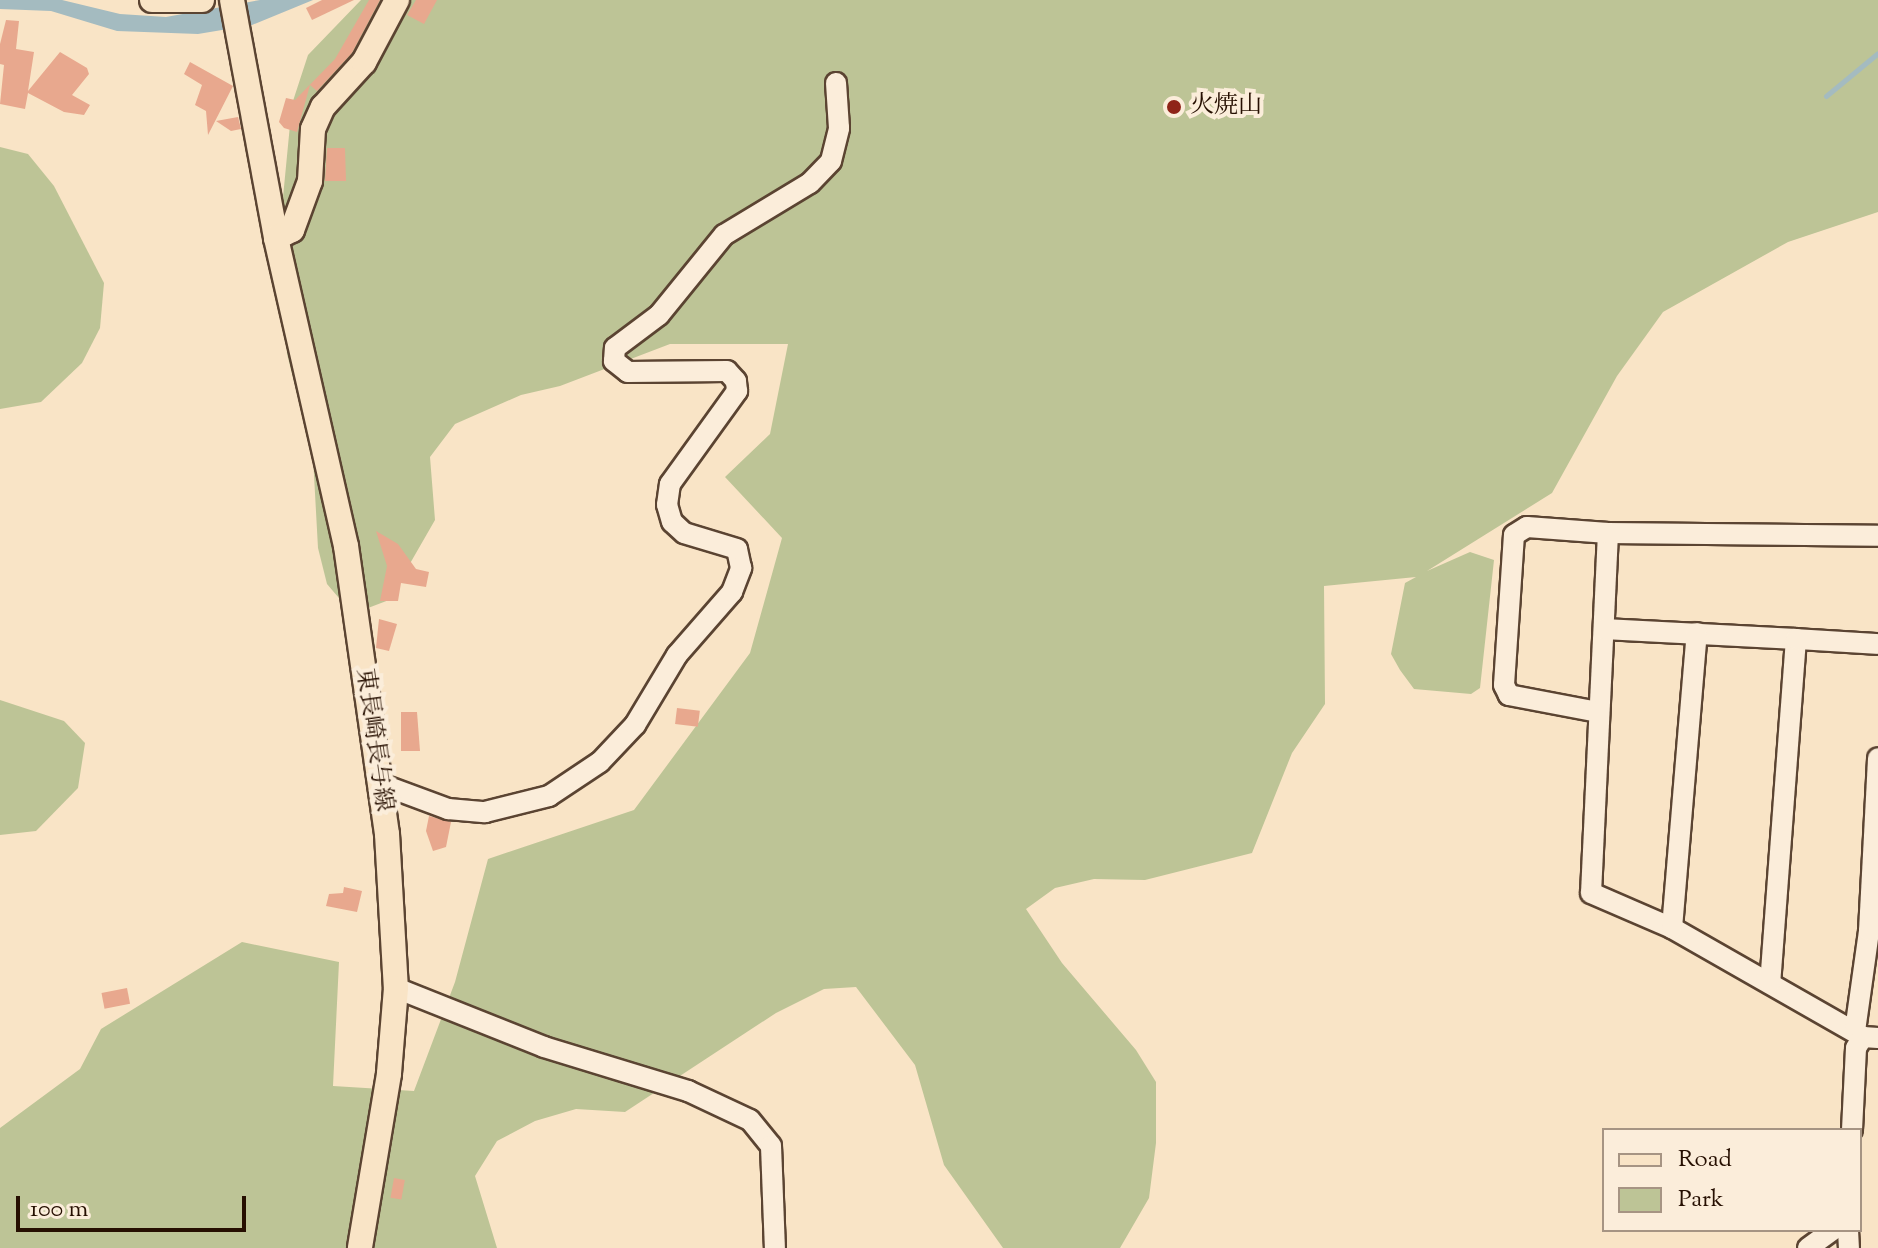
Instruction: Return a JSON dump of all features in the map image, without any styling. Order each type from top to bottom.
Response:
[{"type":"main road","points":[[152,0],[202,0]]},
{"type":"main road","name":"東長崎長与線","points":[[232,0],[276,238],[346,546],[387,834],[396,988],[389,1074],[360,1248]]},
{"type":"main road","points":[[276,238],[292,230],[310,181],[313,129],[323,107],[364,62],[397,0]]},
{"type":"street","points":[[378,783],[448,809],[485,812],[549,796],[600,762],[635,725],[677,655],[732,592],[741,568],[737,549],[684,533],[672,522],[667,505],[670,484],[737,391],[736,381],[727,371],[628,372],[614,361],[615,348],[659,315],[724,235],[810,183],[831,161],[839,128],[836,83]]},
{"type":"street","points":[[1598,712],[1509,695],[1504,685],[1514,535],[1527,527],[1608,533],[1878,536]]},
{"type":"street","points":[[1608,533],[1591,893],[1672,928],[1865,1035]]},
{"type":"street","points":[[1604,629],[1878,644]]},
{"type":"street","points":[[1672,928],[1697,633]]},
{"type":"street","points":[[1770,983],[1796,639]]},
{"type":"street","points":[[1852,1128],[1856,1048],[1865,1035],[1874,931],[1878,758]]},
{"type":"street","points":[[396,988],[544,1047],[688,1091],[750,1120],[771,1146],[775,1248]]},
{"type":"street","points":[[1808,1248],[1830,1232]]},
{"type":"green space","points":[[361,0],[1878,0],[1878,212],[1788,242],[1663,312],[1617,376],[1552,493],[1427,571],[1470,552],[1494,560],[1480,688],[1471,694],[1414,689],[1400,670],[1391,654],[1405,583],[1416,577],[1324,586],[1325,704],[1292,753],[1252,853],[1145,880],[1094,879],[1055,888],[1026,909],[1062,963],[1136,1050],[1156,1082],[1156,1143],[1149,1198],[1120,1248],[1003,1248],[944,1165],[915,1065],[856,987],[824,989],[776,1013],[625,1112],[576,1109],[535,1121],[497,1141],[475,1176],[497,1248],[0,1248],[0,1128],[80,1069],[101,1029],[242,942],[339,962],[333,1086],[414,1091],[455,982],[488,859],[634,810],[750,653],[782,538],[725,477],[770,434],[788,344],[670,344],[560,386],[521,395],[455,424],[430,457],[435,520],[389,600],[368,608],[344,604],[327,584],[318,548],[313,457],[287,354],[281,218],[292,104],[308,55]]},
{"type":"green space","points":[[0,147],[28,154],[54,186],[104,283],[100,328],[82,363],[41,402],[0,409]]},
{"type":"green space","points":[[0,700],[64,721],[85,743],[78,788],[36,831],[0,835]]},
{"type":"water","points":[[0,0],[62,0],[120,14],[166,17],[260,0],[313,0],[252,25],[198,34],[117,31],[51,11],[0,9]]},
{"type":"building","points":[[322,0],[354,0],[312,20],[306,8]]},
{"type":"building","points":[[369,0],[380,0],[352,53],[317,91],[310,85],[297,132],[284,128],[279,122],[286,98],[295,100],[335,59]]},
{"type":"building","points":[[416,0],[437,0],[424,24],[407,15]]},
{"type":"building","points":[[6,20],[19,21],[16,49],[34,52],[28,91],[60,52],[87,68],[89,74],[72,95],[90,105],[84,115],[64,112],[28,93],[25,109],[0,104],[4,65],[0,64],[0,44]]},
{"type":"building","points":[[190,62],[233,86],[208,135],[206,111],[195,105],[202,85],[184,74]]},
{"type":"building","points":[[238,117],[241,129],[231,131],[216,121]]},
{"type":"building","points":[[327,148],[345,148],[346,181],[325,181]]},
{"type":"building","points":[[376,531],[398,544],[416,569],[429,572],[426,587],[401,583],[398,601],[380,601],[387,566]]},
{"type":"building","points":[[379,619],[397,624],[389,651],[376,648]]},
{"type":"building","points":[[677,708],[700,711],[698,727],[675,724]]},
{"type":"building","points":[[401,712],[417,712],[420,751],[401,751]]},
{"type":"building","points":[[429,816],[451,822],[446,847],[433,851],[426,831]]},
{"type":"building","points":[[344,887],[362,891],[357,912],[326,906],[329,894],[343,893]]},
{"type":"building","points":[[127,988],[130,1004],[105,1009],[101,993]]},
{"type":"building","points":[[394,1178],[405,1180],[401,1200],[391,1198]]},
{"type":"waterway","points":[[1826,96],[1878,53]]},
{"type":"place","name":"火焼山","points":[[1174,107]]}]
